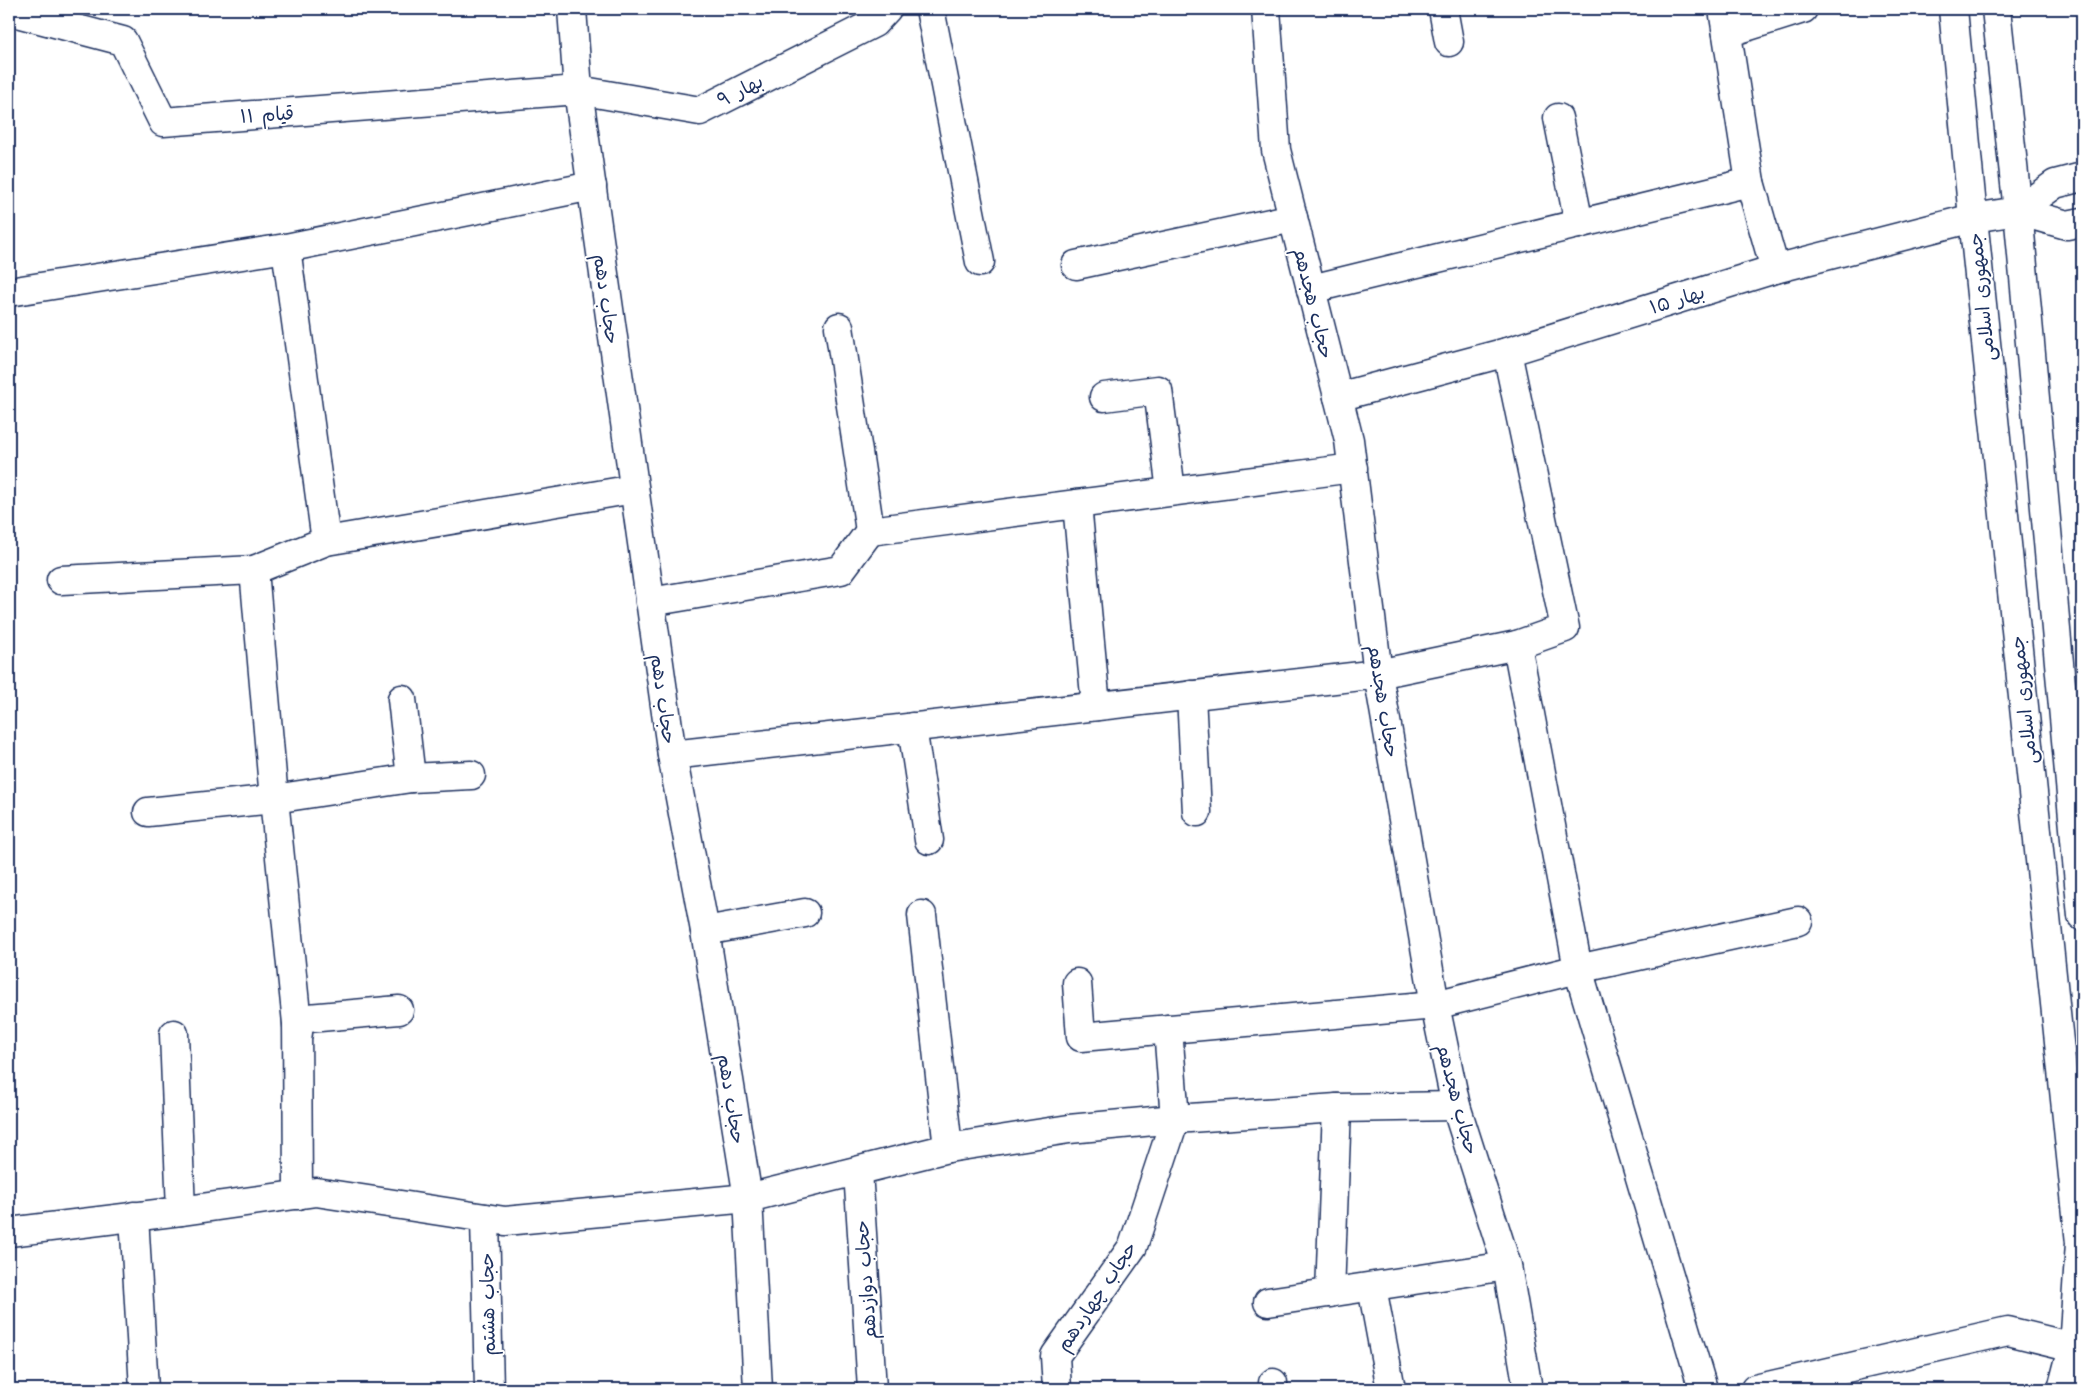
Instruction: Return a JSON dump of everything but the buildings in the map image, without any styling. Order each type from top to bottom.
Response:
[{"type":"street","name":"حجاب دهم","points":[[572,9],[578,90],[672,755],[705,931],[748,1198],[758,1389]]},
{"type":"street","name":"بهار ۹","points":[[578,90],[700,110],[874,23],[887,9]]},
{"type":"street","points":[[930,9],[980,262]]},
{"type":"street","name":"حجاب هجدهم","points":[[1266,9],[1276,150],[1349,440],[1378,674],[1434,1005],[1456,1106],[1507,1266],[1528,1389]]},
{"type":"street","points":[[1444,9],[1450,42]]},
{"type":"street","points":[[1775,270],[1750,182],[1725,21],[1803,9]]},
{"type":"street","name":"جمهوری اسلامی","points":[[1953,9],[1973,218],[2080,1243],[2074,1347],[2062,1389]]},
{"type":"street","name":"جمهوری اسلامی","points":[[1996,9],[2018,211],[2082,916]]},
{"type":"street","name":"قیام ۱۱","points":[[9,11],[123,41],[163,122],[578,90]]},
{"type":"street","points":[[1558,118],[1579,224]]},
{"type":"street","points":[[2018,211],[2055,184],[2082,178]]},
{"type":"street","points":[[1311,288],[1750,182]]},
{"type":"street","points":[[9,292],[286,248],[592,186]]},
{"type":"street","points":[[2018,211],[2068,225],[2082,222]]},
{"type":"street","name":"بهار ۱۵","points":[[1338,397],[1506,352],[1775,270],[1973,218],[2018,211]]},
{"type":"street","points":[[1076,265],[1293,218]]},
{"type":"street","points":[[286,248],[326,541]]},
{"type":"street","points":[[650,602],[841,570],[870,531],[839,327]]},
{"type":"street","points":[[672,755],[1378,674],[1517,645],[1565,628],[1506,352]]},
{"type":"street","points":[[1104,397],[1158,390],[1171,491]]},
{"type":"street","points":[[870,531],[1353,468]]},
{"type":"street","points":[[61,580],[254,570],[326,541],[634,490]]},
{"type":"street","points":[[1077,504],[1096,706]]},
{"type":"street","points":[[254,570],[274,799],[298,1033]]},
{"type":"street","points":[[1517,645],[1578,969],[1703,1389]]},
{"type":"street","points":[[1191,695],[1197,812]]},
{"type":"street","points":[[402,699],[411,778]]},
{"type":"street","points":[[912,727],[929,840]]},
{"type":"street","points":[[148,812],[274,799],[411,778],[470,775]]},
{"type":"street","points":[[705,931],[806,913]]},
{"type":"street","points":[[922,916],[948,1148]]},
{"type":"street","points":[[1077,983],[1081,1037],[1434,1005],[1578,969],[1798,920]]},
{"type":"street","points":[[298,1195],[297,1019],[399,1010]]},
{"type":"street","points":[[1168,1029],[1175,1119]]},
{"type":"street","points":[[174,1034],[182,1212]]},
{"type":"street","points":[[9,1232],[134,1216],[182,1212],[316,1192],[505,1221],[748,1198],[948,1148],[1069,1129],[1175,1119],[1337,1108],[1456,1106]]},
{"type":"street","points":[[1330,1293],[1337,1108]]},
{"type":"street","name":"حجاب چهاردهم","points":[[1057,1389],[1055,1356],[1134,1246],[1175,1119]]},
{"type":"street","name":"حجاب دوازدهم","points":[[858,1171],[872,1389]]},
{"type":"street","points":[[134,1216],[144,1389]]},
{"type":"street","name":"حجاب هشتم","points":[[485,1218],[489,1389]]},
{"type":"street","points":[[1268,1302],[1507,1266]]},
{"type":"street","points":[[1372,1287],[1391,1389]]},
{"type":"street","points":[[1755,1389],[2008,1331],[2074,1347]]}]
